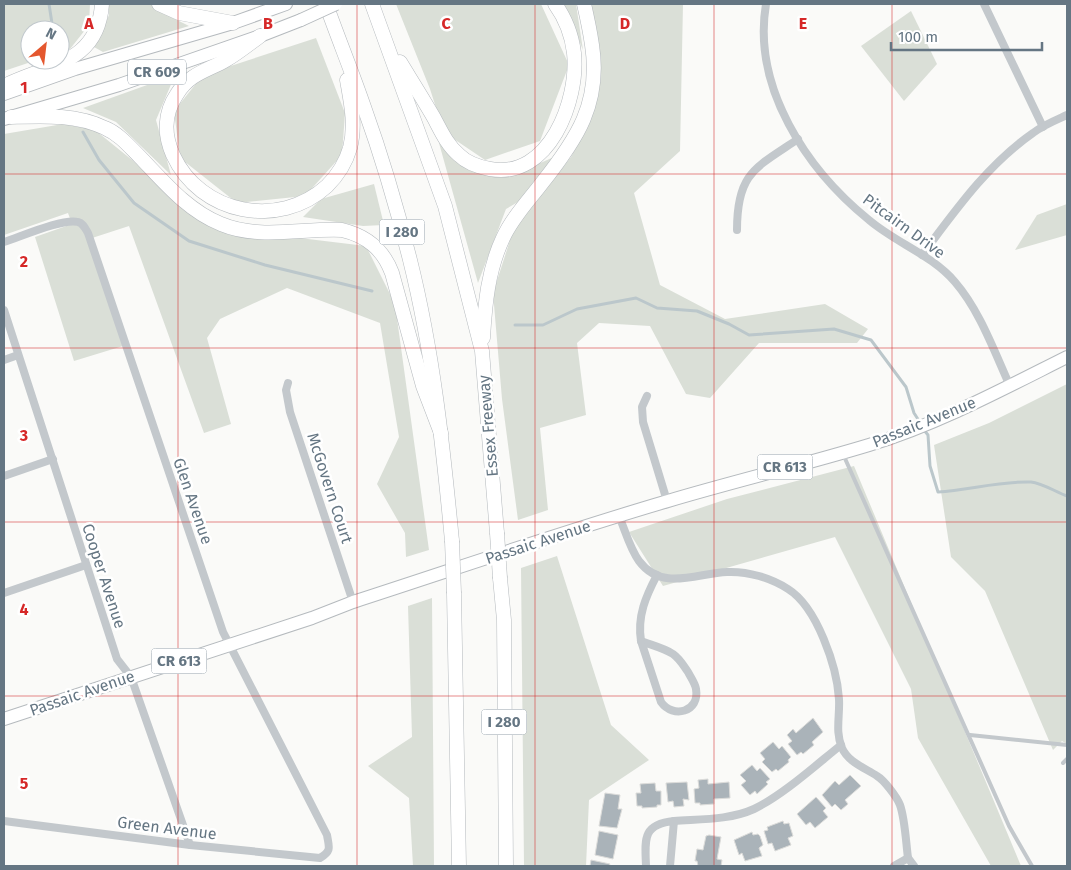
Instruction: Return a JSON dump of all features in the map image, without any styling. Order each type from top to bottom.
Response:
[{"type":"highway","points":[[4,86],[68,60],[79,52],[87,45],[99,27],[102,4]]},
{"type":"highway","points":[[159,4],[179,13],[233,23]]},
{"type":"highway","name":"I 280","points":[[326,4],[373,133],[389,184],[410,261],[433,374],[452,541],[459,866]]},
{"type":"highway","name":"Essex Freeway","points":[[372,4],[446,206],[482,351],[504,620],[506,866]]},
{"type":"highway","points":[[384,34],[441,132],[459,156],[469,163],[481,167],[506,170],[527,163],[545,147],[559,127],[569,104],[574,80],[574,54],[567,26],[555,4]]},
{"type":"highway","points":[[482,351],[486,299],[492,264],[498,250],[512,223],[573,142],[590,104],[594,61],[584,4]]},
{"type":"highway","points":[[260,36],[225,61],[192,77],[182,87],[170,105],[166,129],[176,161],[183,172],[202,191],[225,205],[239,209],[265,212],[290,208],[312,198],[331,182],[345,161],[350,149],[352,135],[352,106],[338,38]]},
{"type":"highway","points":[[8,118],[69,118],[106,128],[127,144],[181,198],[206,217],[221,224],[251,232],[342,230],[358,235],[372,243],[387,260],[392,273],[423,386],[441,433]]},
{"type":"main road","name":"CR 609","points":[[4,94],[107,59],[233,23],[286,4]]},
{"type":"main road","name":"CR 609","points":[[8,118],[119,85],[260,36],[336,4]]},
{"type":"main road","name":"Passaic Avenue","points":[[4,719],[312,618],[353,602],[619,516],[870,445],[924,425],[1010,386],[1067,357]]},
{"type":"street","name":"Pitcairn Drive","points":[[766,4],[764,41],[769,76],[782,109],[798,139],[823,174],[845,199],[882,230],[922,255],[954,281],[968,300],[1010,386]]},
{"type":"street","points":[[984,4],[1043,127]]},
{"type":"street","points":[[922,255],[963,200],[988,172],[1013,148],[1034,132],[1067,114]]},
{"type":"street","points":[[737,230],[737,212],[740,198],[744,185],[752,172],[798,139]]},
{"type":"street","name":"Glen Avenue","points":[[4,242],[65,222],[78,222],[84,225],[217,614],[230,645],[327,835],[330,848],[327,854]]},
{"type":"street","name":"Cooper Avenue","points":[[4,310],[117,659],[131,677],[190,845]]},
{"type":"street","points":[[4,360],[18,355]]},
{"type":"street","name":"McGovern Court","points":[[288,383],[286,390],[290,412],[353,602]]},
{"type":"street","points":[[647,396],[642,407],[643,422],[667,501]]},
{"type":"street","points":[[4,476],[53,459]]},
{"type":"street","points":[[619,516],[638,560],[646,569],[657,575],[668,579],[680,580],[716,573],[736,572],[751,574],[789,590],[804,603],[816,624],[830,656],[838,681],[840,702],[838,733],[843,750],[851,759],[879,777],[900,805],[908,858],[914,866]]},
{"type":"street","points":[[4,593],[86,565]]},
{"type":"street","points":[[641,641],[672,654],[680,660],[696,686],[697,692],[694,703],[688,709],[675,712],[664,707],[660,702],[641,641],[639,630],[640,617],[646,596],[657,575]]},
{"type":"street","points":[[646,866],[646,836],[658,825],[674,821],[732,816],[754,809],[774,797],[841,745]]},
{"type":"street","name":"Green Avenue","points":[[4,821],[190,845],[320,858],[327,854]]},
{"type":"street","points":[[670,866],[674,821]]},
{"type":"street","points":[[894,866],[908,858]]},
{"type":"lane","points":[[842,452],[1009,826],[1032,866]]},
{"type":"lane","points":[[970,735],[1067,746]]},
{"type":"lane","points":[[1063,763],[1067,759]]},
{"type":"shaded area","points":[[4,4],[90,4],[89,25],[70,49],[70,20],[20,20],[20,66],[4,71]]},
{"type":"shaded area","points":[[109,4],[151,4],[159,11],[189,26],[103,52],[94,47],[109,15]]},
{"type":"shaded area","points":[[396,4],[541,4],[569,65],[540,141],[485,160],[448,135],[440,120],[430,89]]},
{"type":"shaded area","points":[[564,4],[576,4],[583,50]]},
{"type":"shaded area","points":[[591,4],[683,4],[680,151],[634,193],[660,285],[725,319],[825,304],[868,329],[857,343],[759,343],[710,398],[686,394],[650,326],[599,323],[577,343],[586,415],[540,428],[548,510],[518,520],[502,399],[493,293],[513,231],[571,157],[593,113],[600,54]]},
{"type":"shaded area","points":[[911,11],[937,64],[904,101],[861,46]]},
{"type":"shaded area","points":[[316,38],[345,113],[342,155],[305,196],[237,203],[180,158],[174,111],[203,75]]},
{"type":"shaded area","points":[[175,75],[156,120],[171,175],[116,122],[83,108]]},
{"type":"shaded area","points":[[63,124],[95,130],[216,228],[366,246],[395,304],[429,550],[406,557],[405,533],[377,484],[399,437],[380,323],[287,288],[220,319],[207,338],[231,424],[204,433],[129,226],[89,239],[123,346],[74,361],[35,237],[72,224],[68,213],[4,235],[4,134]]},
{"type":"shaded area","points":[[439,143],[458,161],[527,169],[556,156],[518,202],[506,209],[478,283]]},
{"type":"shaded area","points":[[374,184],[384,225],[363,226],[303,217],[321,199]]},
{"type":"shaded area","points":[[1067,204],[1067,235],[1015,250],[1037,215]]},
{"type":"shaded area","points":[[1067,384],[1067,744],[1062,741],[1053,750],[985,591],[951,557],[934,445],[989,423]]},
{"type":"shaded area","points":[[854,466],[1021,866],[991,866],[918,738],[911,689],[835,537],[663,586],[629,532],[727,499]]},
{"type":"shaded area","points":[[557,556],[611,725],[649,760],[589,800],[586,866],[524,866],[521,568]]},
{"type":"shaded area","points":[[432,598],[434,866],[413,866],[409,798],[368,766],[412,737],[408,606]]},
{"type":"building","points":[[813,718],[823,732],[812,742],[814,745],[803,754],[801,752],[797,755],[788,744],[792,741],[787,735],[793,729],[796,733]]},
{"type":"building","points":[[773,742],[779,749],[782,746],[791,757],[788,760],[789,762],[778,771],[776,769],[772,772],[762,762],[765,759],[760,753]]},
{"type":"building","points":[[752,765],[757,771],[760,768],[770,779],[766,782],[768,784],[757,794],[755,791],[750,795],[741,785],[746,781],[740,775]]},
{"type":"building","points":[[850,775],[861,786],[845,800],[848,804],[841,810],[835,804],[832,807],[822,795],[835,781],[839,785]]},
{"type":"building","points":[[708,779],[708,784],[729,782],[730,798],[714,799],[714,804],[700,805],[700,803],[695,803],[694,789],[699,788],[698,780]]},
{"type":"building","points":[[687,782],[689,800],[683,799],[684,806],[674,807],[673,801],[668,802],[666,783]]},
{"type":"building","points":[[655,783],[656,791],[661,791],[661,805],[642,808],[642,806],[637,806],[636,793],[641,793],[640,784]]},
{"type":"building","points":[[605,793],[620,795],[618,809],[622,809],[617,828],[599,826]]},
{"type":"building","points":[[816,797],[826,808],[823,811],[828,817],[815,828],[810,822],[806,825],[797,814]]},
{"type":"building","points":[[783,821],[784,824],[789,823],[793,836],[788,838],[791,845],[775,851],[772,843],[768,844],[764,831],[768,830],[767,827]]},
{"type":"building","points":[[599,831],[618,835],[613,859],[595,855]]},
{"type":"building","points":[[752,832],[753,835],[758,834],[760,836],[763,845],[759,848],[762,856],[745,861],[742,853],[739,855],[734,840]]},
{"type":"building","points":[[706,836],[721,837],[717,859],[722,860],[721,866],[698,866],[697,861],[695,861],[697,849],[703,850]]},
{"type":"building","points":[[591,860],[610,864],[609,866],[590,866]]},
{"type":"waterway","points":[[49,4],[51,20]]},
{"type":"waterway","points":[[83,132],[99,160],[134,203],[189,241],[265,265],[372,291]]},
{"type":"waterway","points":[[515,325],[543,325],[577,309],[636,298],[657,308],[697,311],[729,324],[749,335],[834,329],[871,340],[906,387],[914,413],[921,424]]},
{"type":"waterway","points":[[924,430],[928,435],[930,466],[938,492],[1031,482],[1067,496]]}]
